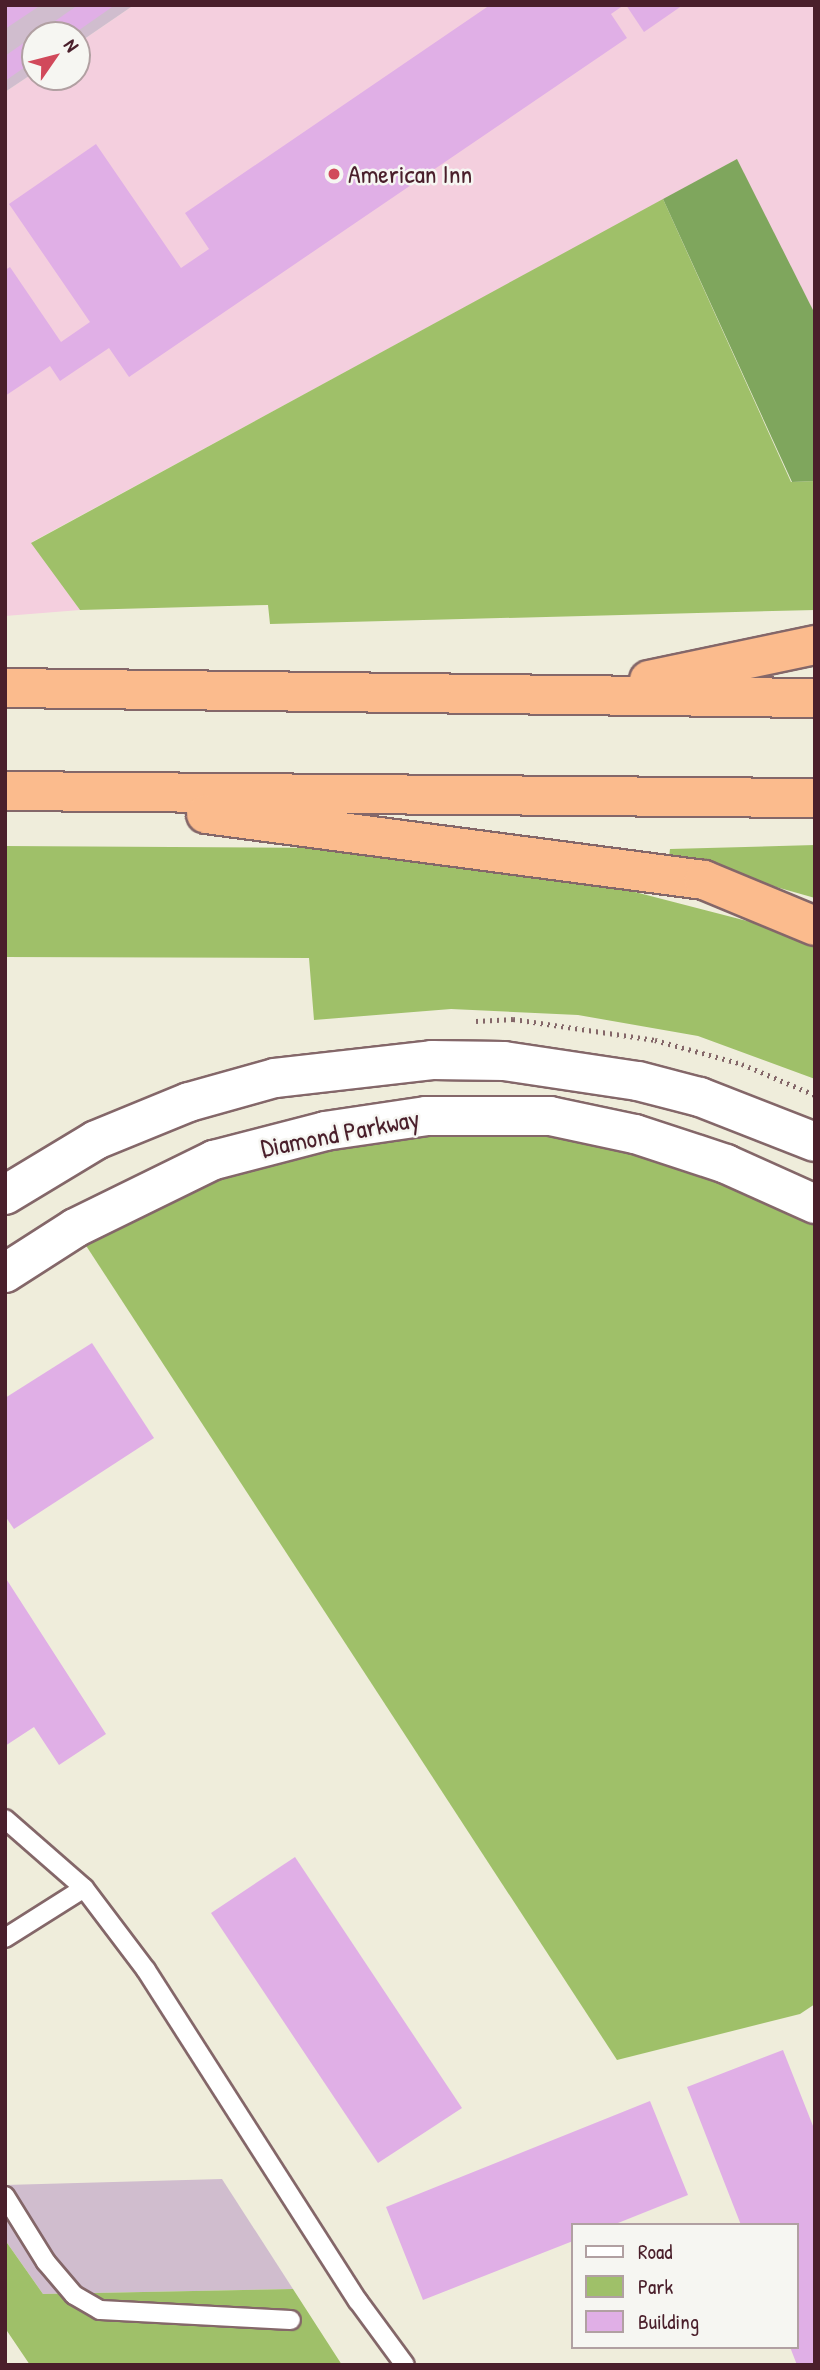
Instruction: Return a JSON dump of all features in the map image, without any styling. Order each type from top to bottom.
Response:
[{"type":"highway","points":[[577,696],[815,645]]},
{"type":"highway","points":[[5,688],[815,698]]},
{"type":"highway","points":[[23,791],[815,799]]},
{"type":"highway","points":[[23,791],[704,880],[815,926]]},
{"type":"street","points":[[5,1195],[96,1140],[202,1098],[275,1078],[432,1060],[503,1061],[638,1081],[700,1097],[815,1142]]},
{"type":"street","name":"Diamond Parkway","points":[[5,1273],[75,1228],[214,1160],[325,1130],[426,1116],[550,1116],[635,1134],[726,1164],[815,1204]]},
{"type":"lane","points":[[5,1819],[84,1888],[146,1970],[358,2301],[405,2365]]},
{"type":"lane","points":[[5,1938],[84,1888]]},
{"type":"lane","points":[[5,2196],[46,2262],[74,2295],[100,2310],[291,2320]]},
{"type":"shaded area","points":[[5,5],[134,5],[91,34],[91,21],[21,21],[21,81],[5,92]]},
{"type":"shaded area","points":[[134,5],[815,5],[815,314],[736,160],[32,542],[80,610],[5,616],[5,92],[21,81],[21,91],[91,91],[91,34]]},
{"type":"shaded area","points":[[222,2179],[293,2289],[43,2294],[5,2240],[5,2185]]},
{"type":"green space","points":[[737,159],[815,314],[815,481],[792,482],[663,199]]},
{"type":"green space","points":[[663,199],[791,482],[815,481],[815,610],[270,624],[268,605],[80,610],[31,543]]},
{"type":"green space","points":[[815,845],[815,898],[669,857],[670,849]]},
{"type":"green space","points":[[5,846],[328,848],[604,884],[751,922],[815,945],[815,1079],[698,1036],[578,1015],[451,1009],[314,1020],[309,958],[5,957]]},
{"type":"green space","points":[[483,1129],[591,1137],[815,1215],[815,2004],[800,2014],[617,2060],[83,1241],[236,1170],[406,1134]]},
{"type":"green space","points":[[5,2240],[43,2294],[293,2289],[342,2365],[30,2365],[5,2328]]},
{"type":"building","points":[[5,5],[41,5],[5,29]]},
{"type":"building","points":[[78,5],[115,5],[91,22],[55,21]]},
{"type":"building","name":"American Inn","points":[[490,5],[624,5],[611,14],[627,38],[129,377],[109,348],[60,381],[50,366],[5,396],[5,270],[10,267],[61,342],[90,322],[9,204],[96,144],[181,268],[209,249],[185,213]]},
{"type":"building","points":[[626,5],[683,5],[644,32]]},
{"type":"building","points":[[21,45],[21,70],[5,81],[5,56]]},
{"type":"building","points":[[92,1343],[154,1438],[14,1529],[5,1516],[5,1398]]},
{"type":"building","points":[[5,1577],[106,1734],[59,1765],[34,1727],[5,1746]]},
{"type":"building","points":[[295,1857],[462,2108],[378,2163],[211,1913]]},
{"type":"building","points":[[783,2050],[815,2131],[815,2365],[797,2365],[791,2349],[799,2349],[799,2223],[740,2223],[687,2087]]},
{"type":"building","points":[[650,2101],[688,2195],[618,2223],[572,2223],[572,2241],[423,2300],[386,2207]]},
{"type":"place","name":"American Inn","points":[[334,174]]}]
